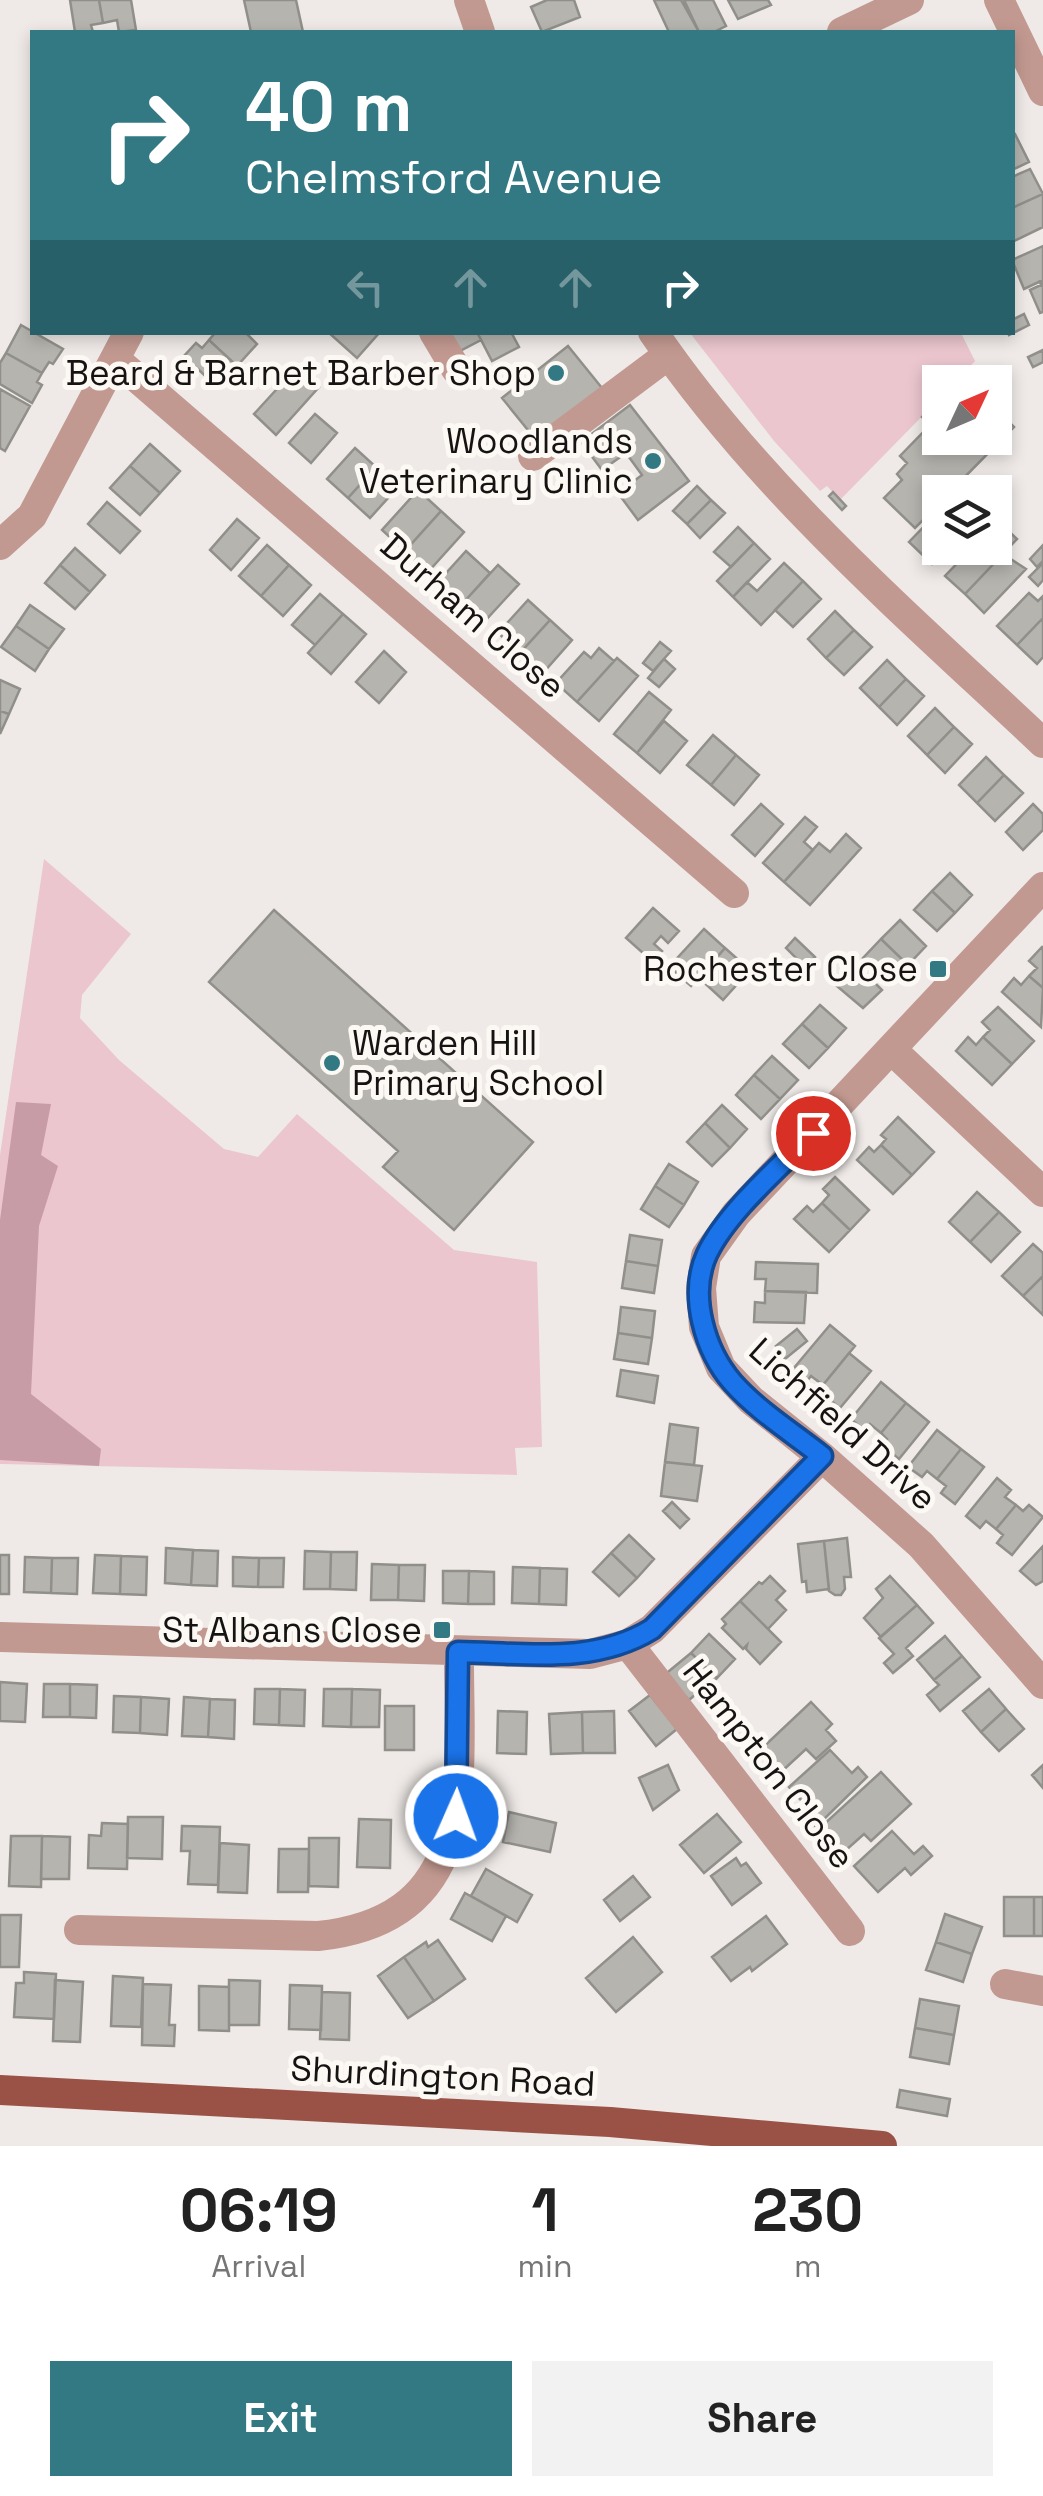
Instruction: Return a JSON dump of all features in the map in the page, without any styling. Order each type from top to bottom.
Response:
[{"type":"main road","name":"Shurdington Road","points":[[0,2090],[610,2122],[882,2146]]},
{"type":"street","points":[[469,0],[479,30]]},
{"type":"street","points":[[845,20],[909,0]]},
{"type":"street","points":[[999,0],[1013,30]]},
{"type":"street","points":[[1015,33],[1043,92]]},
{"type":"street","points":[[436,335],[456,370]]},
{"type":"street","points":[[533,456],[660,344],[730,434],[811,524],[1043,743]]},
{"type":"street","points":[[0,545],[32,516],[122,346]]},
{"type":"street","name":"Durham Close","points":[[122,346],[734,893]]},
{"type":"street","name":"Lichfield Drive","points":[[1043,887],[736,1214],[706,1256],[700,1305],[704,1327],[722,1368],[743,1393],[822,1456],[921,1545],[1043,1684]]},
{"type":"street","points":[[892,1050],[1043,1192]]},
{"type":"street","points":[[0,1637],[590,1654],[628,1644],[652,1629],[822,1456]]},
{"type":"street","name":"Hampton Close","points":[[628,1644],[850,1931]]},
{"type":"street","points":[[79,1930],[318,1936],[368,1926],[391,1915],[428,1882],[450,1840],[458,1792],[458,1652]]},
{"type":"street","points":[[1005,1984],[1043,1991]]},
{"type":"shaded area","points":[[692,335],[962,335],[975,361],[971,365],[922,365],[922,416],[840,500],[827,486],[820,491],[774,441]]},
{"type":"shaded area","points":[[44,859],[131,934],[82,995],[80,1018],[119,1060],[224,1149],[258,1157],[297,1114],[454,1250],[537,1262],[542,1447],[515,1448],[517,1475],[0,1464],[0,1155]]},
{"type":"shaded area","points":[[16,1102],[51,1104],[41,1155],[58,1166],[39,1226],[31,1394],[101,1449],[99,1466],[0,1460],[0,1220]]},
{"type":"building","points":[[70,0],[99,0],[103,23],[91,25],[92,30],[75,30]]},
{"type":"building","points":[[99,0],[131,0],[136,30],[119,30],[117,20],[103,23]]},
{"type":"building","points":[[244,0],[296,0],[303,30],[251,30]]},
{"type":"building","points":[[547,0],[574,0],[580,17],[541,30],[531,7]]},
{"type":"building","points":[[654,0],[681,0],[698,30],[668,30]]},
{"type":"building","points":[[684,0],[713,0],[726,26],[698,30]]},
{"type":"building","points":[[728,0],[768,0],[771,5],[738,19]]},
{"type":"building","points":[[1015,134],[1029,162],[1015,169]]},
{"type":"building","points":[[1030,169],[1043,194],[1015,207],[1015,176]]},
{"type":"building","points":[[1043,194],[1043,227],[1015,241],[1015,207]]},
{"type":"building","points":[[1043,246],[1043,280],[1024,289],[1015,259]]},
{"type":"building","points":[[1043,280],[1043,312],[1040,313],[1030,290]]},
{"type":"building","points":[[1024,314],[1029,325],[1015,332],[1015,318]]},
{"type":"building","points":[[21,325],[30,330],[30,335],[38,335],[63,349],[42,373],[6,353]]},
{"type":"building","points":[[213,335],[248,335],[257,344],[237,366],[209,340]]},
{"type":"building","points":[[331,335],[377,335],[357,358]]},
{"type":"building","points":[[447,335],[478,335],[481,340],[456,353]]},
{"type":"building","points":[[479,335],[513,335],[519,347],[492,361]]},
{"type":"building","points":[[209,340],[237,366],[217,387],[184,356],[196,343],[202,348]]},
{"type":"building","points":[[568,346],[602,388],[536,440],[502,398]]},
{"type":"building","points":[[1043,350],[1043,362],[1033,367],[1028,357]]},
{"type":"building","points":[[6,353],[42,373],[37,382],[42,385],[32,403],[0,384],[0,363]]},
{"type":"building","points":[[297,367],[319,387],[276,435],[254,414]]},
{"type":"building","points":[[0,389],[30,406],[5,451],[0,448]]},
{"type":"building","name":"Woodlands Veterinary Clinic","points":[[630,405],[689,481],[638,520],[618,493],[642,475],[626,453],[602,470],[581,442]]},
{"type":"building","points":[[315,414],[337,433],[311,463],[289,443]]},
{"type":"building","points":[[922,433],[922,455],[986,455],[967,475],[922,475],[922,521],[915,528],[884,498],[902,480],[897,474],[907,463],[900,456]]},
{"type":"building","points":[[150,444],[180,471],[160,493],[130,466]]},
{"type":"building","points":[[355,448],[376,467],[348,498],[327,479]]},
{"type":"building","points":[[130,466],[160,493],[140,515],[110,488]]},
{"type":"building","points":[[376,467],[398,487],[370,518],[348,498]]},
{"type":"building","points":[[697,486],[711,500],[687,524],[673,511]]},
{"type":"building","points":[[418,490],[441,511],[405,551],[382,530]]},
{"type":"building","points":[[833,492],[846,506],[842,510],[829,496]]},
{"type":"building","points":[[711,500],[725,513],[700,538],[687,524]]},
{"type":"building","points":[[107,502],[140,531],[120,553],[88,524]]},
{"type":"building","points":[[441,511],[464,532],[428,572],[405,551]]},
{"type":"building","points":[[237,519],[259,538],[231,570],[210,550]]},
{"type":"building","points":[[738,527],[754,543],[731,567],[714,552]]},
{"type":"building","points":[[922,529],[922,554],[909,542]]},
{"type":"building","points":[[754,543],[770,559],[733,597],[717,581]]},
{"type":"building","points":[[267,545],[289,565],[261,596],[239,576]]},
{"type":"building","points":[[1043,545],[1043,561],[1037,567],[1030,559]]},
{"type":"building","points":[[75,548],[105,575],[90,592],[60,565]]},
{"type":"building","points":[[466,551],[490,573],[463,603],[439,581]]},
{"type":"building","points":[[1012,560],[1026,569],[984,613],[965,594],[993,565],[1012,565]]},
{"type":"building","points":[[784,563],[803,581],[761,625],[733,597],[747,582],[757,591]]},
{"type":"building","points":[[1043,563],[1043,580],[1038,586],[1029,577]]},
{"type":"building","points":[[60,565],[90,592],[75,609],[45,583]]},
{"type":"building","points":[[289,565],[311,585],[283,616],[261,596]]},
{"type":"building","points":[[498,565],[519,584],[484,622],[463,603]]},
{"type":"building","points":[[956,565],[992,565],[965,594],[945,576]]},
{"type":"building","points":[[803,581],[821,599],[793,627],[775,610]]},
{"type":"building","points":[[1029,593],[1038,601],[1043,596],[1043,618],[1017,645],[997,626]]},
{"type":"building","points":[[320,594],[343,614],[315,645],[292,625]]},
{"type":"building","points":[[528,600],[550,620],[520,653],[498,633]]},
{"type":"building","points":[[30,605],[64,629],[49,649],[16,626]]},
{"type":"building","points":[[835,611],[854,630],[826,658],[808,639]]},
{"type":"building","points":[[343,614],[366,634],[331,674],[308,653]]},
{"type":"building","points":[[1043,618],[1043,657],[1037,664],[1017,645]]},
{"type":"building","points":[[550,620],[572,640],[543,673],[520,653]]},
{"type":"building","points":[[16,626],[49,649],[35,671],[1,647]]},
{"type":"building","points":[[854,630],[872,647],[844,675],[826,658]]},
{"type":"building","points":[[660,642],[671,651],[653,671],[643,663]]},
{"type":"building","points":[[599,648],[614,661],[577,702],[556,683],[584,652],[591,658]]},
{"type":"building","points":[[384,651],[406,672],[379,703],[356,682]]},
{"type":"building","points":[[617,658],[638,676],[599,721],[577,702]]},
{"type":"building","points":[[664,659],[675,669],[659,687],[648,678]]},
{"type":"building","points":[[887,660],[906,679],[879,707],[860,688]]},
{"type":"building","points":[[906,679],[924,696],[897,725],[879,707]]},
{"type":"building","points":[[0,680],[20,689],[9,714],[0,711]]},
{"type":"building","points":[[649,692],[671,710],[637,753],[614,734]]},
{"type":"building","points":[[935,708],[954,727],[927,755],[908,736]]},
{"type":"building","points":[[0,711],[9,714],[0,734]]},
{"type":"building","points":[[664,721],[687,741],[660,773],[637,753]]},
{"type":"building","points":[[954,727],[972,744],[945,773],[927,755]]},
{"type":"building","points":[[713,735],[736,755],[711,785],[687,765]]},
{"type":"building","points":[[736,755],[759,775],[734,805],[711,785]]},
{"type":"building","points":[[986,757],[1004,775],[977,803],[959,785]]},
{"type":"building","points":[[1004,775],[1023,793],[995,821],[977,803]]},
{"type":"building","points":[[761,804],[783,824],[755,856],[732,835]]},
{"type":"building","points":[[1033,804],[1043,814],[1043,830],[1023,850],[1006,832]]},
{"type":"building","points":[[805,817],[817,827],[804,842],[813,850],[784,882],[763,863]]},
{"type":"building","points":[[846,834],[861,848],[810,905],[784,882],[819,843],[830,852]]},
{"type":"building","points":[[950,873],[972,895],[955,913],[932,891]]},
{"type":"building","points":[[932,891],[955,913],[937,931],[914,910]]},
{"type":"building","points":[[653,908],[679,931],[668,943],[661,936],[654,944],[662,951],[652,961],[626,938]]},
{"type":"building","points":[[274,910],[533,1142],[454,1230],[383,1167],[398,1151],[209,982]]},
{"type":"building","points":[[900,920],[926,946],[908,965],[881,939]]},
{"type":"building","points":[[704,929],[725,948],[691,986],[669,967]]},
{"type":"building","points":[[795,938],[815,957],[805,967],[786,948]]},
{"type":"building","points":[[881,939],[908,965],[889,984],[863,958]]},
{"type":"building","points":[[1042,947],[1043,988],[1029,976],[1037,968],[1029,961]]},
{"type":"building","points":[[725,948],[750,970],[723,1000],[699,978]]},
{"type":"building","points":[[853,961],[882,990],[863,1008],[832,982]]},
{"type":"building","points":[[1029,976],[1043,988],[1041,1027],[1002,992],[1014,978],[1021,985]]},
{"type":"building","points":[[820,1005],[846,1028],[828,1048],[802,1024]]},
{"type":"building","points":[[998,1007],[1034,1041],[1012,1064],[983,1037],[990,1030],[982,1022]]},
{"type":"building","points":[[802,1024],[828,1048],[809,1068],[783,1044]]},
{"type":"building","points":[[968,1037],[976,1045],[983,1037],[1012,1064],[992,1085],[956,1051]]},
{"type":"building","points":[[772,1056],[798,1080],[780,1099],[754,1075]]},
{"type":"building","points":[[754,1075],[780,1099],[761,1119],[736,1095]]},
{"type":"building","points":[[722,1105],[747,1129],[730,1148],[705,1123]]},
{"type":"building","points":[[898,1117],[934,1152],[912,1175],[881,1145],[886,1139],[881,1135]]},
{"type":"building","points":[[705,1123],[730,1148],[712,1166],[687,1142]]},
{"type":"building","points":[[881,1145],[912,1175],[893,1194],[857,1160],[869,1147],[874,1152]]},
{"type":"building","points":[[669,1164],[698,1182],[684,1205],[655,1186]]},
{"type":"building","points":[[835,1177],[869,1210],[850,1230],[822,1203],[829,1195],[823,1189]]},
{"type":"building","points":[[655,1186],[684,1205],[669,1227],[641,1209]]},
{"type":"building","points":[[977,1192],[999,1212],[970,1242],[949,1222]]},
{"type":"building","points":[[822,1203],[850,1230],[829,1252],[794,1219],[807,1206],[813,1212]]},
{"type":"building","points":[[999,1212],[1020,1232],[991,1262],[970,1242]]},
{"type":"building","points":[[630,1235],[662,1240],[658,1266],[626,1261]]},
{"type":"building","points":[[1033,1244],[1043,1253],[1043,1276],[1023,1296],[1002,1276]]},
{"type":"building","points":[[626,1261],[658,1266],[654,1293],[622,1288]]},
{"type":"building","points":[[756,1262],[818,1264],[817,1293],[765,1291],[766,1279],[755,1279]]},
{"type":"building","points":[[1043,1276],[1043,1315],[1023,1296]]},
{"type":"building","points":[[765,1291],[806,1292],[804,1323],[754,1322],[755,1302],[765,1303]]},
{"type":"building","points":[[621,1307],[655,1311],[652,1338],[618,1333]]},
{"type":"building","points":[[830,1325],[855,1346],[823,1385],[811,1376],[807,1381],[793,1369]]},
{"type":"building","points":[[797,1329],[807,1341],[785,1359],[776,1346]]},
{"type":"building","points":[[618,1333],[652,1338],[648,1364],[614,1359]]},
{"type":"building","points":[[849,1353],[871,1371],[840,1408],[824,1395],[828,1390],[823,1385]]},
{"type":"building","points":[[621,1370],[658,1376],[654,1403],[617,1396]]},
{"type":"building","points":[[881,1382],[906,1403],[881,1433],[870,1424],[865,1431],[851,1419]]},
{"type":"building","points":[[906,1403],[929,1422],[899,1459],[882,1445],[887,1439],[881,1433]]},
{"type":"building","points":[[670,1424],[698,1428],[694,1465],[665,1462]]},
{"type":"building","points":[[937,1430],[961,1449],[937,1479],[927,1471],[922,1477],[908,1467]]},
{"type":"building","points":[[961,1449],[984,1467],[955,1504],[941,1493],[946,1486],[937,1479]]},
{"type":"building","points":[[665,1462],[702,1466],[697,1501],[661,1496]]},
{"type":"building","points":[[997,1478],[1011,1490],[1005,1497],[1016,1505],[996,1529],[986,1521],[980,1528],[966,1516]]},
{"type":"building","points":[[672,1502],[689,1519],[680,1528],[663,1511]]},
{"type":"building","points":[[1016,1505],[1023,1511],[1029,1505],[1043,1517],[1012,1555],[997,1543],[1003,1535],[996,1529]]},
{"type":"building","points":[[629,1535],[654,1559],[637,1578],[611,1553]]},
{"type":"building","points":[[847,1538],[851,1577],[844,1577],[845,1589],[841,1595],[835,1595],[829,1591],[824,1541]]},
{"type":"building","points":[[824,1541],[829,1589],[807,1592],[806,1581],[802,1582],[798,1544]]},
{"type":"building","points":[[1043,1546],[1043,1581],[1036,1585],[1020,1571]]},
{"type":"building","points":[[166,1548],[193,1550],[191,1585],[165,1583]]},
{"type":"building","points":[[193,1550],[218,1551],[217,1586],[191,1585]]},
{"type":"building","points":[[305,1551],[331,1552],[330,1589],[304,1589]]},
{"type":"building","points":[[331,1552],[357,1552],[356,1590],[330,1589]]},
{"type":"building","points":[[611,1553],[637,1578],[619,1596],[593,1572]]},
{"type":"building","points":[[0,1555],[9,1555],[9,1594],[0,1594]]},
{"type":"building","points":[[95,1555],[121,1556],[120,1594],[93,1593]]},
{"type":"building","points":[[121,1556],[147,1557],[146,1595],[120,1594]]},
{"type":"building","points":[[25,1557],[52,1558],[51,1593],[24,1592]]},
{"type":"building","points":[[233,1557],[259,1558],[258,1587],[233,1586]]},
{"type":"building","points":[[52,1558],[78,1558],[77,1594],[51,1593]]},
{"type":"building","points":[[259,1558],[284,1558],[283,1587],[258,1587]]},
{"type":"building","points":[[372,1564],[399,1565],[398,1600],[371,1600]]},
{"type":"building","points":[[399,1565],[425,1565],[424,1601],[398,1600]]},
{"type":"building","points":[[513,1567],[540,1568],[539,1604],[512,1603]]},
{"type":"building","points":[[540,1568],[567,1569],[566,1605],[539,1604]]},
{"type":"building","points":[[443,1571],[469,1571],[468,1604],[443,1603]]},
{"type":"building","points":[[469,1571],[494,1572],[494,1604],[468,1604]]},
{"type":"building","points":[[770,1576],[785,1591],[776,1600],[786,1610],[768,1629],[740,1601]]},
{"type":"building","points":[[890,1576],[917,1605],[881,1637],[864,1618],[883,1598],[876,1589]]},
{"type":"building","points":[[740,1601],[781,1642],[760,1664],[746,1649],[747,1645],[743,1649],[722,1628],[726,1624],[722,1619]]},
{"type":"building","points":[[917,1605],[933,1623],[906,1648],[913,1656],[893,1673],[884,1663],[894,1654],[879,1638]]},
{"type":"building","points":[[709,1634],[735,1659],[717,1678],[691,1653]]},
{"type":"building","points":[[945,1636],[962,1656],[934,1680],[917,1660]]},
{"type":"building","points":[[691,1653],[717,1678],[699,1697],[696,1694],[689,1700],[663,1676]]},
{"type":"building","points":[[962,1656],[980,1677],[940,1711],[927,1695],[939,1685],[934,1680]]},
{"type":"building","points":[[0,1682],[27,1684],[25,1722],[0,1721]]},
{"type":"building","points":[[44,1684],[70,1684],[70,1717],[43,1717]]},
{"type":"building","points":[[70,1684],[97,1685],[96,1718],[70,1717]]},
{"type":"building","points":[[255,1689],[280,1689],[279,1725],[254,1724]]},
{"type":"building","points":[[280,1689],[305,1690],[304,1726],[279,1725]]},
{"type":"building","points":[[324,1689],[352,1689],[351,1727],[323,1726]]},
{"type":"building","points":[[352,1689],[380,1690],[379,1727],[351,1727]]},
{"type":"building","points":[[989,1689],[1006,1709],[981,1732],[963,1711]]},
{"type":"building","points":[[650,1695],[677,1729],[656,1746],[629,1711]]},
{"type":"building","points":[[114,1696],[141,1697],[140,1733],[113,1732]]},
{"type":"building","points":[[141,1697],[169,1699],[167,1735],[140,1733]]},
{"type":"building","points":[[184,1697],[210,1699],[208,1737],[182,1736]]},
{"type":"building","points":[[210,1699],[235,1700],[234,1739],[208,1737]]},
{"type":"building","points":[[811,1702],[832,1724],[826,1730],[836,1741],[816,1759],[806,1749],[779,1774],[758,1752]]},
{"type":"building","points":[[385,1706],[414,1706],[414,1750],[385,1750]]},
{"type":"building","points":[[1006,1709],[1024,1729],[999,1751],[981,1732]]},
{"type":"building","points":[[498,1711],[527,1712],[526,1754],[497,1753]]},
{"type":"building","points":[[614,1711],[615,1753],[583,1753],[582,1712]]},
{"type":"building","points":[[582,1712],[583,1753],[551,1754],[549,1714]]},
{"type":"building","points":[[830,1750],[852,1773],[858,1767],[867,1777],[816,1827],[803,1812],[808,1808],[789,1787]]},
{"type":"building","points":[[668,1765],[679,1790],[653,1810],[639,1778]]},
{"type":"building","points":[[1043,1765],[1043,1788],[1032,1775]]},
{"type":"building","points":[[881,1772],[911,1804],[871,1841],[864,1834],[845,1851],[822,1826]]},
{"type":"building","points":[[509,1812],[556,1823],[550,1852],[503,1842]]},
{"type":"building","points":[[717,1814],[741,1842],[704,1873],[680,1845]]},
{"type":"building","points":[[128,1817],[163,1817],[162,1859],[127,1858]]},
{"type":"building","points":[[359,1819],[391,1820],[390,1868],[357,1867]]},
{"type":"building","points":[[102,1823],[128,1824],[127,1869],[88,1868],[89,1835],[101,1836]]},
{"type":"building","points":[[182,1826],[220,1827],[218,1885],[188,1884],[190,1851],[181,1851]]},
{"type":"building","points":[[892,1831],[914,1854],[923,1846],[932,1856],[911,1875],[905,1868],[878,1892],[854,1866]]},
{"type":"building","points":[[11,1836],[42,1836],[41,1887],[9,1886]]},
{"type":"building","points":[[42,1836],[70,1837],[69,1879],[41,1879]]},
{"type":"building","points":[[309,1838],[339,1838],[338,1887],[309,1886]]},
{"type":"building","points":[[220,1843],[249,1845],[247,1893],[218,1892]]},
{"type":"building","points":[[279,1849],[309,1849],[308,1892],[278,1892]]},
{"type":"building","points":[[736,1858],[741,1866],[746,1863],[761,1883],[732,1905],[711,1876]]},
{"type":"building","points":[[486,1869],[532,1895],[517,1922],[471,1896]]},
{"type":"building","points":[[633,1876],[650,1897],[620,1921],[604,1900]]},
{"type":"building","points":[[465,1893],[506,1916],[492,1941],[451,1919]]},
{"type":"building","points":[[1004,1897],[1034,1897],[1034,1936],[1004,1936]]},
{"type":"building","points":[[1034,1897],[1043,1897],[1043,1936],[1034,1936]]},
{"type":"building","points":[[945,1914],[982,1927],[972,1954],[936,1942]]},
{"type":"building","points":[[0,1915],[21,1915],[19,1967],[0,1967]]},
{"type":"building","points":[[766,1916],[787,1944],[752,1971],[750,1967],[731,1981],[712,1957]]},
{"type":"building","points":[[633,1937],[662,1972],[616,2012],[586,1978]]},
{"type":"building","points":[[438,1940],[465,1979],[434,2001],[404,1957],[426,1942],[428,1947]]},
{"type":"building","points":[[936,1942],[972,1954],[963,1982],[926,1970]]},
{"type":"building","points":[[404,1957],[434,2001],[408,2018],[378,1976]]},
{"type":"building","points":[[24,1972],[56,1974],[54,2019],[14,2017],[16,1983],[24,1983]]},
{"type":"building","points":[[113,1976],[143,1978],[141,2027],[111,2026]]},
{"type":"building","points":[[55,1980],[83,1982],[80,2042],[53,2041]]},
{"type":"building","points":[[229,1980],[260,1981],[259,2025],[229,2025]]},
{"type":"building","points":[[143,1984],[171,1985],[169,2025],[175,2025],[174,2046],[142,2045]]},
{"type":"building","points":[[290,1985],[322,1986],[321,2030],[289,2029]]},
{"type":"building","points":[[199,1986],[229,1987],[229,2031],[199,2030]]},
{"type":"building","points":[[322,1992],[350,1993],[349,2040],[320,2039]]},
{"type":"building","points":[[920,1999],[959,2006],[954,2035],[915,2028]]},
{"type":"building","points":[[915,2028],[954,2035],[949,2064],[910,2057]]},
{"type":"building","points":[[900,2090],[950,2099],[947,2116],[897,2107]]},
{"type":"place","name":"Beard & Barnet Barber Shop","points":[[556,373]]},
{"type":"place","name":"Woodlands Veterinary Clinic","points":[[653,461]]},
{"type":"place","name":"Rochester Close","points":[[938,969]]},
{"type":"place","name":"Warden Hill Primary School","points":[[332,1063]]},
{"type":"place","name":"St Albans Close","points":[[442,1630]]},
{"type":"route","points":[[456,1816],[458,1652],[590,1654],[628,1644],[652,1629],[822,1456],[735,1386],[711,1348],[700,1305],[706,1256],[719,1236],[813,1133]]}]
